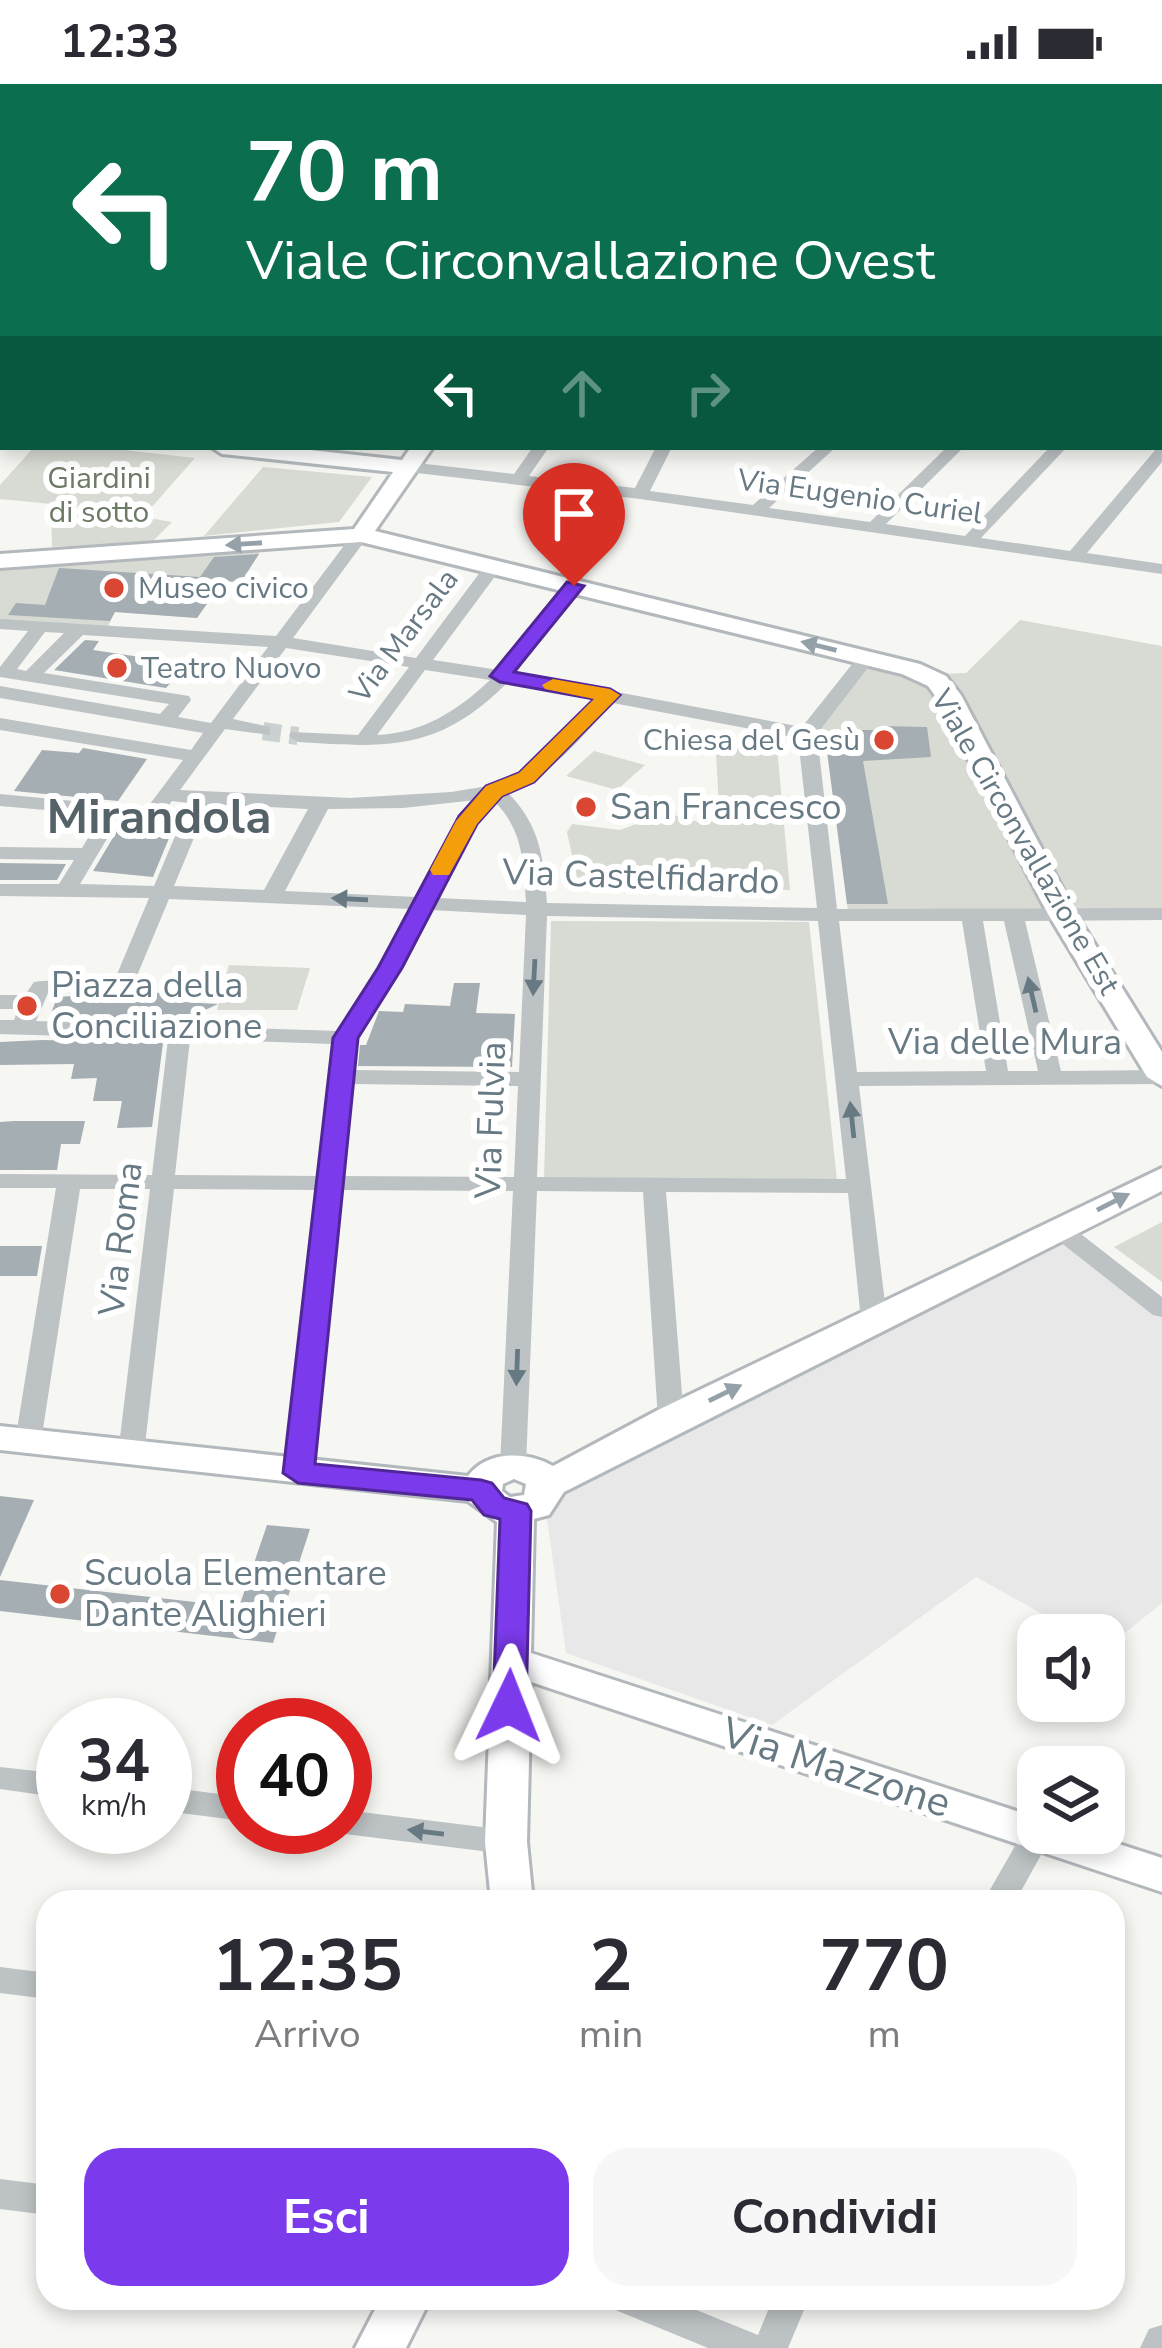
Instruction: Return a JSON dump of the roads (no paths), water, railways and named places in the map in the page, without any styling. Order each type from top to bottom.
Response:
[{"type":"main road","points":[[285,450],[415,457]]},
{"type":"main road","points":[[361,535],[415,457]]},
{"type":"main road","name":"Viale Circonvallazione Est","points":[[0,561],[361,535],[911,669],[937,681],[948,695],[1062,914],[1162,1077]]},
{"type":"main road","points":[[14,1440],[481,1490],[494,1507],[516,1511],[543,1500],[547,1485],[670,1419],[1162,1178]]},
{"type":"main road","points":[[481,1490],[493,1472],[513,1466],[535,1471],[547,1485]]},
{"type":"main road","points":[[511,1890],[506,1843],[516,1511]]},
{"type":"main road","name":"Via Mazzone","points":[[511,1660],[1017,1826]]},
{"type":"main road","name":"Via Mazzone","points":[[1100,1854],[1162,1875]]},
{"type":"main road","points":[[380,2348],[401,2310]]},
{"type":"street","points":[[518,480],[539,450]]},
{"type":"street","points":[[640,494],[662,450]]},
{"type":"street","points":[[757,510],[825,450]]},
{"type":"street","points":[[875,526],[953,450]]},
{"type":"street","points":[[971,539],[1056,450]]},
{"type":"street","points":[[1075,556],[1162,452]]},
{"type":"street","name":"Via Eugenio Curiel","points":[[415,457],[518,480],[1162,569]]},
{"type":"street","points":[[0,800],[152,814],[361,535]]},
{"type":"street","name":"Via Marsala","points":[[363,741],[493,567]]},
{"type":"street","points":[[298,736],[363,741],[415,736],[458,719],[574,586]]},
{"type":"street","points":[[0,624],[280,642],[422,662],[807,734]]},
{"type":"street","points":[[3,683],[40,627]]},
{"type":"street","points":[[30,677],[79,629]]},
{"type":"street","points":[[867,657],[807,734],[874,1320]]},
{"type":"street","points":[[3,683],[30,677],[182,700],[165,720]]},
{"type":"street","points":[[3,683],[165,720],[262,731]]},
{"type":"street","points":[[166,795],[464,799],[526,778],[610,695]]},
{"type":"street","points":[[0,724],[195,756]]},
{"type":"street","points":[[298,1473],[345,1038],[467,821],[494,791]]},
{"type":"street","name":"Via Fulvia","points":[[494,791],[518,812],[532,838],[537,909],[513,1466]]},
{"type":"street","points":[[11,1027],[42,987],[123,985],[201,798]]},
{"type":"street","points":[[272,895],[322,800]]},
{"type":"street","points":[[0,890],[77,872],[114,811]]},
{"type":"street","points":[[0,853],[77,872]]},
{"type":"street","name":"Via Castelfidardo","points":[[77,872],[165,892],[537,909],[829,915],[1162,914]]},
{"type":"street","points":[[971,914],[998,1077]]},
{"type":"street","points":[[1013,914],[1051,1077]]},
{"type":"street","points":[[0,1003],[31,1002]]},
{"type":"street","points":[[11,1027],[345,1038]]},
{"type":"street","name":"Via Roma","points":[[131,1454],[180,1033]]},
{"type":"street","points":[[340,1077],[529,1079]]},
{"type":"street","name":"Via delle Mura","points":[[848,1079],[1162,1077]]},
{"type":"street","points":[[14,1440],[68,1180]]},
{"type":"street","points":[[0,1181],[860,1186]]},
{"type":"street","points":[[654,1186],[670,1419]]},
{"type":"street","points":[[1059,1229],[1162,1309]]},
{"type":"street","points":[[0,1778],[36,1783]]},
{"type":"street","points":[[372,1826],[506,1843]]},
{"type":"street","points":[[1006,1890],[1026,1854]]},
{"type":"street","points":[[0,1980],[36,1984]]},
{"type":"street","points":[[0,2194],[36,2198]]},
{"type":"street","points":[[656,2310],[749,2348]]},
{"type":"street","points":[[770,2348],[785,2310]]},
{"type":"tunnel","points":[[263,731],[298,736]]},
{"type":"place","name":"Museo civico","points":[[114,588]]},
{"type":"place","name":"Teatro Nuovo","points":[[117,668]]},
{"type":"place","name":"Chiesa del Gesù","points":[[884,740]]},
{"type":"place","name":"San Francesco","points":[[586,807]]},
{"type":"place","name":"Piazza della Conciliazione","points":[[27,1006]]},
{"type":"place","name":"Scuola Elementare Dante Alighieri","points":[[60,1594]]},
{"type":"district","name":"Mirandola","points":[[159,817]]},
{"type":"park label","name":"Giardini di sotto","points":[[99,495]]}]
